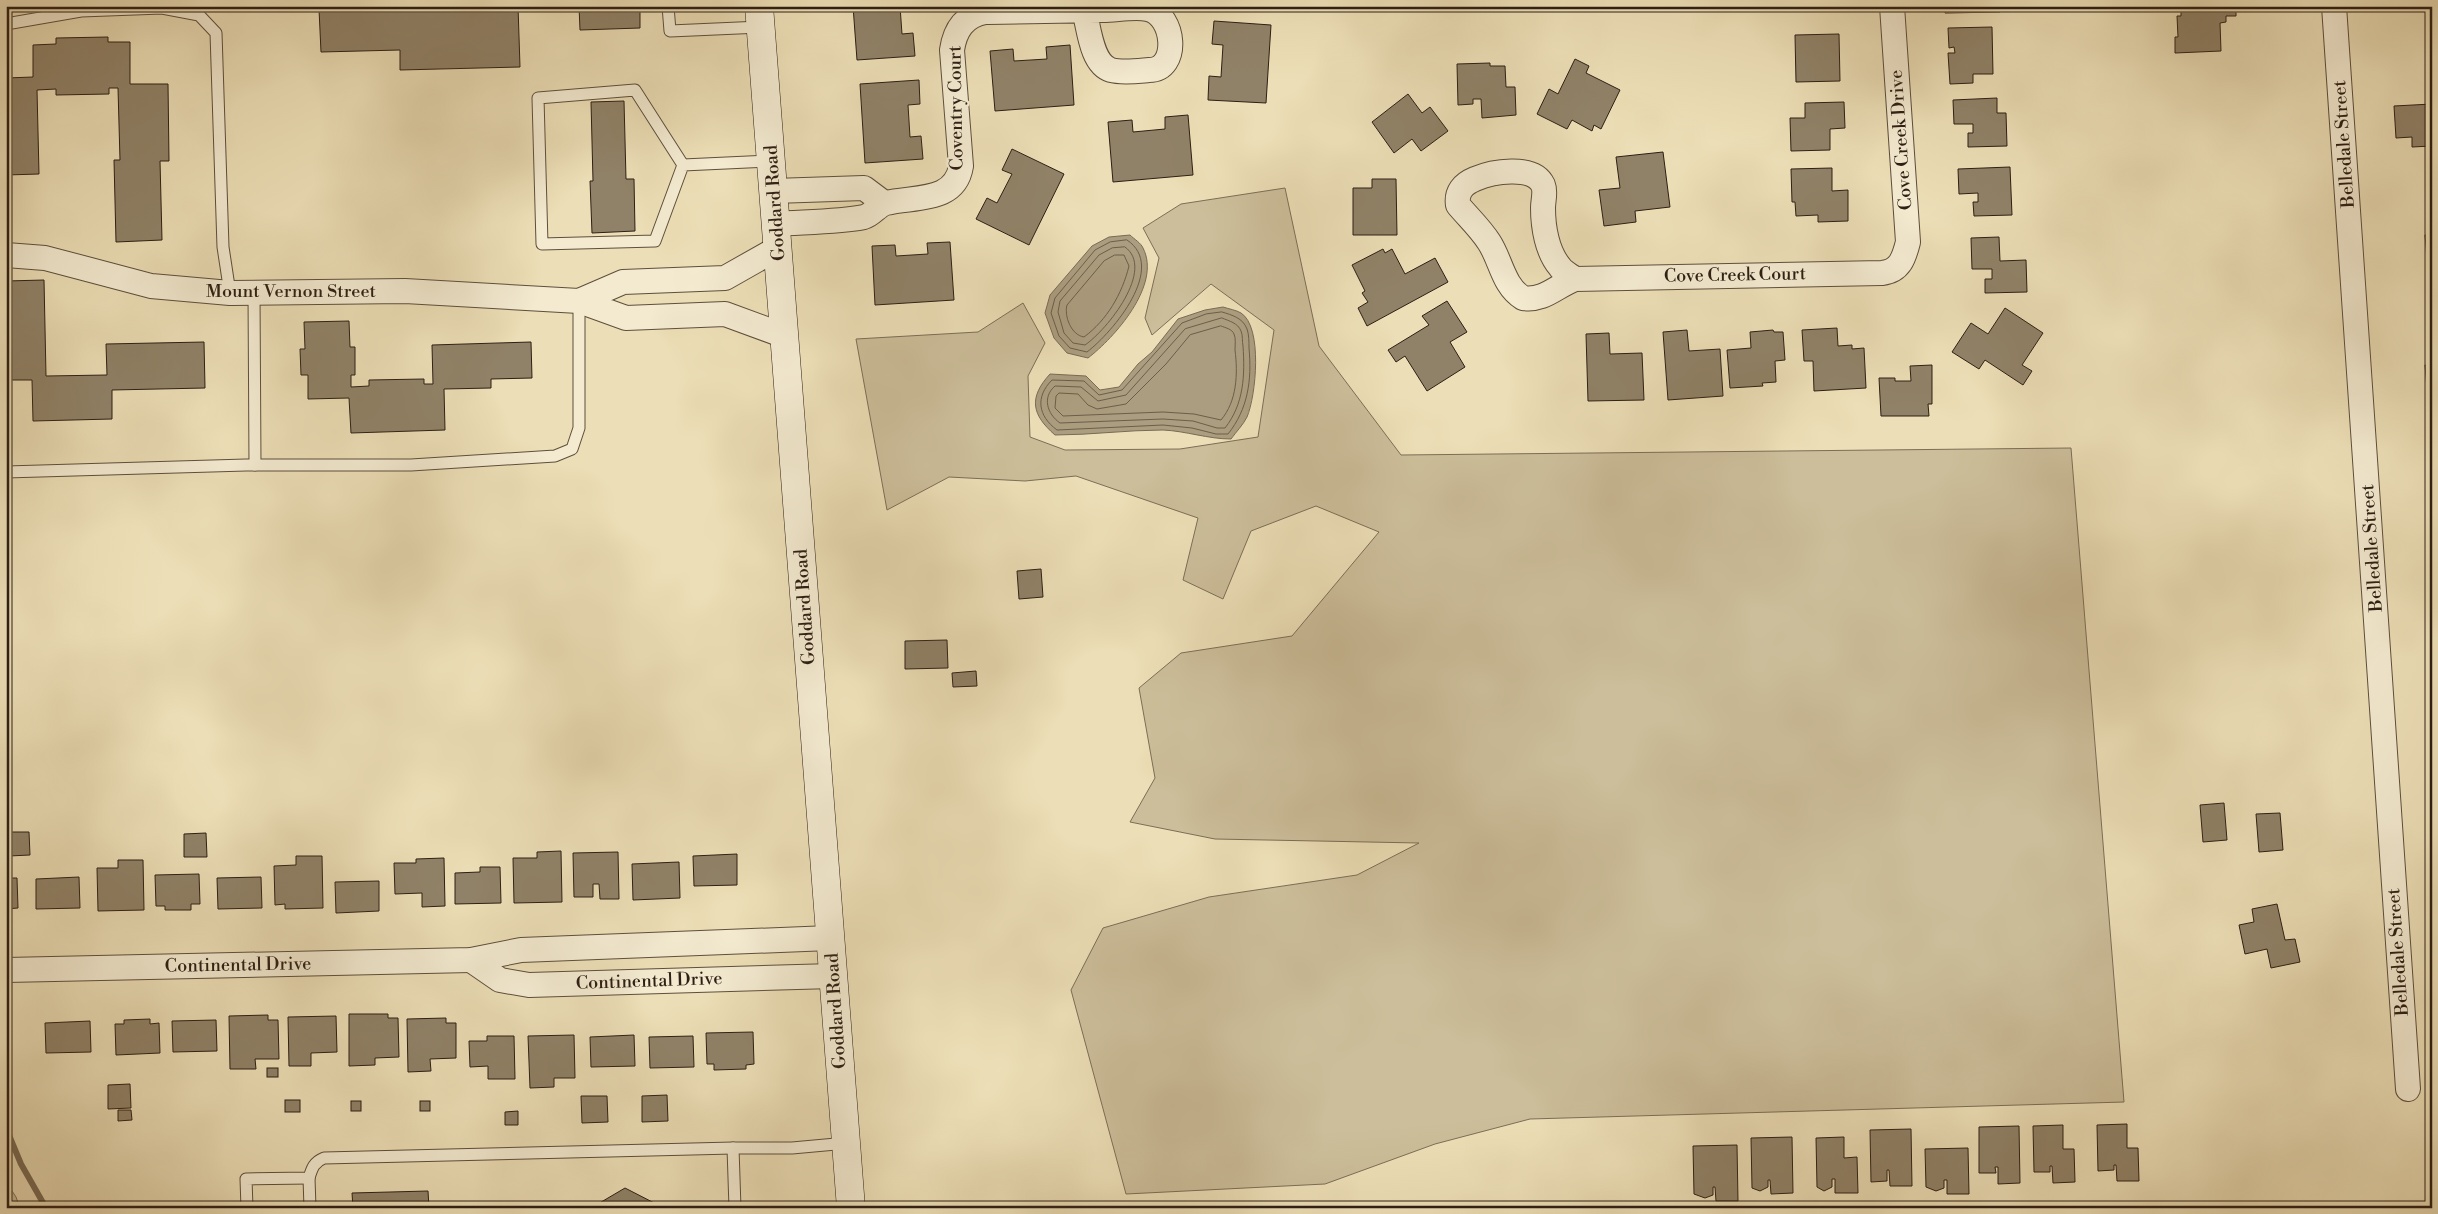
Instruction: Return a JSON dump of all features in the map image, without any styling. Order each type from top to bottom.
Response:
[{"type":"main road","name":"Goddard Road","points":[[760,17],[851,1208]]},
{"type":"street","name":"Cove Creek Drive","points":[[1892,6],[1908,242],[1904,259],[1895,269]]},
{"type":"street","name":"Belledale Street","points":[[2334,6],[2408,1089]]},
{"type":"street","name":"Coventry Court","points":[[777,236],[866,216],[884,203],[943,193],[953,186],[959,177],[961,166],[952,50],[956,32],[961,25],[977,13],[985,12],[1084,10]]},
{"type":"street","name":"Cove Creek Court","points":[[1575,279],[1560,267],[1551,251],[1545,232],[1545,191],[1542,184],[1536,178],[1509,171],[1490,173],[1465,184],[1460,190],[1458,205],[1488,241],[1499,258],[1509,286],[1523,298],[1541,298],[1562,284],[1575,279],[1882,273],[1895,269]]},
{"type":"street","points":[[774,191],[864,188],[884,203]]},
{"type":"street","name":"Mount Vernon Street","points":[[579,302],[623,282],[726,278],[777,236]]},
{"type":"street","name":"Mount Vernon Street","points":[[6,255],[45,258],[151,286],[230,293],[405,291],[579,302],[626,318],[725,314],[785,336]]},
{"type":"street","name":"Continental Drive","points":[[6,970],[471,960],[521,950],[830,938]]},
{"type":"street","name":"Continental Drive","points":[[471,960],[500,980],[529,985],[833,976]]},
{"type":"lane","points":[[668,6],[670,31],[760,17]]},
{"type":"lane","points":[[6,24],[81,11],[162,8],[199,15],[216,33],[223,247],[230,293]]},
{"type":"lane","points":[[635,90],[683,165],[655,241],[542,244],[538,98],[635,90]]},
{"type":"lane","points":[[683,165],[771,161]]},
{"type":"lane","points":[[254,293],[256,465]]},
{"type":"lane","points":[[6,472],[256,465],[411,465],[555,456],[572,449],[579,428],[579,302]]},
{"type":"lane","points":[[310,1208],[309,1178],[313,1166],[317,1161],[324,1158],[799,1148],[847,1143]]},
{"type":"lane","points":[[733,1148],[735,1208]]},
{"type":"lane","points":[[247,1208],[246,1179],[309,1178]]},
{"type":"shaded area","points":[[1285,188],[1319,346],[1401,455],[2071,448],[2124,1102],[1530,1119],[1435,1144],[1325,1184],[1126,1194],[1071,990],[1103,928],[1209,897],[1357,875],[1419,843],[1215,839],[1130,822],[1155,778],[1139,688],[1181,653],[1292,636],[1379,532],[1316,506],[1251,531],[1223,599],[1183,580],[1198,518],[1076,476],[1025,481],[949,477],[887,510],[856,339],[978,332],[1023,303],[1045,343],[1028,376],[1030,437],[1065,450],[1180,449],[1258,437],[1274,330],[1211,284],[1152,335],[1145,318],[1159,258],[1143,228],[1181,204]]},
{"type":"shaded area","points":[[6,1182],[16,1197],[20,1208],[6,1208]]},
{"type":"water","points":[[1130,235],[1142,246],[1147,263],[1146,278],[1141,294],[1122,324],[1088,358],[1067,353],[1054,338],[1045,313],[1050,295],[1092,246],[1109,237]]},
{"type":"water","points":[[1223,307],[1241,313],[1248,321],[1255,347],[1256,362],[1253,394],[1247,417],[1231,439],[1163,430],[1055,435],[1041,420],[1036,406],[1036,399],[1038,391],[1050,374],[1086,376],[1100,390],[1119,387],[1138,364],[1152,352],[1178,319],[1205,310]]},
{"type":"building","points":[[518,6],[520,67],[400,70],[400,50],[321,52],[319,9]]},
{"type":"building","points":[[579,6],[640,6],[640,28],[580,30]]},
{"type":"building","points":[[853,6],[900,6],[902,34],[913,33],[915,56],[857,60]]},
{"type":"building","points":[[1944,6],[2000,6],[2000,12],[1945,13]]},
{"type":"building","points":[[2181,6],[2236,6],[2236,16],[2226,16],[2226,22],[2220,23],[2221,51],[2175,53],[2175,37],[2178,37],[2177,16],[2181,16]]},
{"type":"building","points":[[1214,21],[1271,25],[1266,103],[1208,100],[1209,76],[1221,77],[1223,45],[1212,44]]},
{"type":"building","points":[[1992,27],[1993,74],[1973,74],[1973,83],[1950,84],[1948,53],[1955,53],[1954,47],[1949,48],[1948,28]]},
{"type":"building","points":[[1839,34],[1840,81],[1796,82],[1795,35]]},
{"type":"building","points":[[108,37],[108,42],[130,42],[130,84],[168,84],[169,161],[160,161],[162,240],[116,242],[114,160],[120,160],[118,88],[109,88],[109,94],[56,95],[56,89],[37,90],[39,174],[6,175],[6,78],[33,77],[33,45],[56,44],[56,38]]},
{"type":"building","points":[[1070,45],[1074,105],[995,111],[990,51],[1013,49],[1014,61],[1047,59],[1046,47]]},
{"type":"building","points":[[1575,59],[1589,66],[1586,73],[1620,90],[1601,129],[1594,125],[1592,131],[1572,120],[1567,129],[1537,114],[1549,89],[1558,94]]},
{"type":"building","points":[[1490,63],[1490,66],[1505,66],[1506,87],[1515,87],[1516,115],[1482,118],[1481,99],[1473,99],[1473,104],[1458,105],[1457,64]]},
{"type":"building","points":[[919,80],[920,104],[908,105],[910,137],[921,136],[923,159],[865,163],[860,84]]},
{"type":"building","points":[[1408,94],[1422,113],[1430,107],[1448,131],[1421,151],[1412,139],[1394,153],[1372,122]]},
{"type":"building","points":[[1997,98],[1997,113],[2006,113],[2007,146],[1968,147],[1968,133],[1973,133],[1973,124],[1954,124],[1953,100]]},
{"type":"building","points":[[624,101],[626,179],[634,179],[635,231],[592,233],[590,181],[593,181],[591,102]]},
{"type":"building","points":[[1844,102],[1845,128],[1830,129],[1830,150],[1791,151],[1790,118],[1805,118],[1805,103]]},
{"type":"building","points":[[2432,104],[2432,146],[2412,147],[2412,137],[2396,138],[2394,106]]},
{"type":"building","points":[[1188,115],[1193,175],[1113,182],[1108,122],[1132,120],[1133,132],[1165,129],[1165,117]]},
{"type":"building","points":[[1012,149],[1064,174],[1029,245],[976,219],[987,198],[997,203],[1012,174],[1002,170]]},
{"type":"building","points":[[1663,152],[1670,207],[1635,211],[1636,222],[1604,226],[1599,190],[1620,188],[1616,157]]},
{"type":"building","points":[[2010,167],[2012,215],[1974,216],[1973,202],[1978,202],[1978,193],[1959,194],[1958,169]]},
{"type":"building","points":[[1832,168],[1832,191],[1848,190],[1848,221],[1818,222],[1818,215],[1796,216],[1795,202],[1792,202],[1791,169]]},
{"type":"building","points":[[1372,179],[1396,179],[1397,235],[1353,235],[1353,188],[1372,188]]},
{"type":"building","points":[[2432,234],[2432,272],[2428,272],[2425,235]]},
{"type":"building","points":[[1999,237],[2000,261],[2026,260],[2027,292],[1985,293],[1985,279],[1992,279],[1992,269],[1972,269],[1971,238]]},
{"type":"building","points":[[950,242],[954,300],[875,305],[872,246],[895,245],[896,256],[928,254],[927,243]]},
{"type":"building","points":[[1383,249],[1385,253],[1392,249],[1405,274],[1435,258],[1448,282],[1367,326],[1358,308],[1368,302],[1362,293],[1365,291],[1352,265]]},
{"type":"building","points":[[44,280],[46,376],[107,375],[106,344],[204,342],[205,388],[112,390],[112,419],[33,421],[32,380],[6,380],[6,281]]},
{"type":"building","points":[[1447,301],[1467,332],[1450,342],[1465,367],[1427,391],[1405,356],[1396,362],[1388,350],[1429,325],[1422,316]]},
{"type":"building","points":[[2005,308],[2043,333],[2022,365],[2032,371],[2023,385],[1985,360],[1979,369],[1952,352],[1971,323],[1988,334]]},
{"type":"building","points":[[349,321],[350,347],[355,347],[355,375],[351,375],[351,387],[369,386],[369,380],[424,379],[424,384],[433,384],[432,345],[531,342],[532,378],[491,379],[491,388],[444,389],[445,430],[351,433],[349,398],[308,399],[308,375],[301,375],[300,349],[305,349],[304,322]]},
{"type":"building","points":[[1837,328],[1838,346],[1852,345],[1852,349],[1864,348],[1866,388],[1814,391],[1813,361],[1804,361],[1802,330]]},
{"type":"building","points":[[1687,330],[1689,351],[1720,349],[1723,396],[1668,400],[1663,332]]},
{"type":"building","points":[[1773,330],[1774,332],[1783,332],[1785,360],[1775,361],[1776,382],[1762,383],[1763,386],[1730,388],[1727,350],[1751,348],[1750,332]]},
{"type":"building","points":[[1609,333],[1610,354],[1642,353],[1644,400],[1588,401],[1586,334]]},
{"type":"building","points":[[1932,365],[1932,404],[1928,404],[1929,416],[1881,416],[1879,378],[1911,381],[1910,366]]},
{"type":"building","points":[[2425,365],[2432,365],[2432,402],[2428,402]]},
{"type":"building","points":[[2428,432],[2432,432],[2432,469],[2430,469]]},
{"type":"building","points":[[1041,569],[1043,597],[1019,599],[1017,571]]},
{"type":"building","points":[[947,640],[948,668],[905,669],[905,641]]},
{"type":"building","points":[[976,671],[977,686],[953,687],[952,673]]},
{"type":"building","points":[[2224,803],[2227,840],[2203,842],[2200,805]]},
{"type":"building","points":[[2280,813],[2283,850],[2259,852],[2256,814]]},
{"type":"building","points":[[8,832],[29,832],[30,855],[9,856]]},
{"type":"building","points":[[206,833],[207,857],[184,857],[184,834]]},
{"type":"building","points":[[561,851],[562,902],[514,903],[513,858],[537,858],[537,852]]},
{"type":"building","points":[[618,852],[619,899],[600,899],[599,884],[593,884],[593,897],[574,897],[573,853]]},
{"type":"building","points":[[737,854],[737,885],[694,886],[693,856]]},
{"type":"building","points":[[296,856],[322,856],[323,908],[285,909],[285,904],[275,905],[274,866],[296,865]]},
{"type":"building","points":[[444,858],[445,906],[422,907],[422,893],[395,894],[394,863],[416,863],[416,859]]},
{"type":"building","points":[[118,860],[143,860],[144,910],[98,911],[97,868],[118,868]]},
{"type":"building","points":[[679,862],[680,898],[633,900],[632,864]]},
{"type":"building","points":[[480,867],[500,867],[501,903],[455,904],[455,873],[480,872]]},
{"type":"building","points":[[199,874],[200,904],[191,904],[191,910],[165,910],[165,906],[156,906],[155,875]]},
{"type":"building","points":[[79,877],[80,908],[36,909],[36,879]]},
{"type":"building","points":[[261,877],[262,908],[218,909],[217,878]]},
{"type":"building","points":[[6,878],[17,878],[18,908],[6,909]]},
{"type":"building","points":[[379,881],[379,911],[336,913],[335,882]]},
{"type":"building","points":[[2277,904],[2285,940],[2295,939],[2300,962],[2271,968],[2267,949],[2245,954],[2239,925],[2254,922],[2252,909]]},
{"type":"building","points":[[349,1014],[388,1014],[388,1018],[398,1018],[399,1057],[375,1058],[375,1065],[349,1066]]},
{"type":"building","points":[[268,1015],[268,1020],[278,1020],[279,1059],[255,1059],[256,1069],[230,1069],[229,1016]]},
{"type":"building","points":[[336,1016],[337,1052],[311,1053],[311,1066],[289,1066],[288,1017]]},
{"type":"building","points":[[446,1018],[446,1023],[456,1023],[456,1058],[430,1059],[431,1071],[408,1072],[407,1019]]},
{"type":"building","points":[[150,1019],[150,1024],[159,1023],[160,1053],[116,1055],[115,1024],[124,1024],[124,1020]]},
{"type":"building","points":[[216,1020],[217,1051],[173,1052],[172,1021]]},
{"type":"building","points":[[90,1021],[91,1052],[46,1053],[45,1023]]},
{"type":"building","points":[[753,1032],[754,1064],[746,1065],[746,1069],[714,1070],[714,1064],[707,1064],[706,1033]]},
{"type":"building","points":[[574,1035],[575,1078],[554,1078],[554,1087],[530,1088],[528,1036]]},
{"type":"building","points":[[634,1035],[635,1066],[591,1067],[590,1037]]},
{"type":"building","points":[[487,1036],[514,1036],[515,1079],[488,1079],[488,1066],[470,1067],[469,1041],[487,1041]]},
{"type":"building","points":[[693,1036],[694,1067],[650,1068],[649,1037]]},
{"type":"building","points":[[267,1068],[278,1068],[278,1077],[267,1077]]},
{"type":"building","points":[[130,1084],[131,1108],[108,1109],[108,1085]]},
{"type":"building","points":[[667,1095],[668,1121],[642,1122],[642,1096]]},
{"type":"building","points":[[581,1096],[607,1096],[608,1122],[582,1123]]},
{"type":"building","points":[[285,1100],[300,1100],[300,1112],[285,1112]]},
{"type":"building","points":[[351,1101],[361,1101],[361,1111],[351,1111]]},
{"type":"building","points":[[420,1101],[430,1101],[430,1111],[420,1111]]},
{"type":"building","points":[[118,1110],[131,1110],[132,1120],[118,1121]]},
{"type":"building","points":[[518,1111],[518,1125],[505,1125],[505,1112]]},
{"type":"building","points":[[2127,1124],[2127,1148],[2138,1148],[2139,1181],[2117,1181],[2116,1165],[2114,1165],[2114,1170],[2098,1171],[2097,1125]]},
{"type":"building","points":[[2063,1125],[2063,1149],[2074,1149],[2075,1182],[2053,1183],[2052,1166],[2050,1166],[2050,1172],[2034,1172],[2033,1126]]},
{"type":"building","points":[[2019,1126],[2020,1183],[1998,1184],[1998,1167],[1995,1167],[1996,1173],[1979,1173],[1979,1127]]},
{"type":"building","points":[[1911,1129],[1912,1186],[1890,1186],[1889,1170],[1887,1170],[1887,1181],[1871,1182],[1870,1130]]},
{"type":"building","points":[[1792,1137],[1793,1193],[1771,1194],[1770,1180],[1768,1180],[1768,1187],[1760,1191],[1752,1188],[1751,1138]]},
{"type":"building","points":[[1844,1137],[1844,1158],[1857,1157],[1858,1193],[1835,1193],[1835,1179],[1832,1179],[1832,1187],[1824,1191],[1817,1187],[1816,1138]]},
{"type":"building","points":[[1737,1145],[1738,1201],[1716,1201],[1715,1187],[1713,1187],[1713,1195],[1705,1198],[1694,1194],[1693,1146]]},
{"type":"building","points":[[1968,1148],[1969,1194],[1947,1194],[1947,1180],[1944,1180],[1944,1188],[1936,1191],[1926,1187],[1925,1149]]},
{"type":"building","points":[[625,1188],[664,1208],[591,1208]]},
{"type":"building","points":[[428,1191],[429,1208],[353,1208],[352,1193]]},
{"type":"waterway","points":[[6,1128],[21,1164],[46,1208]]}]
